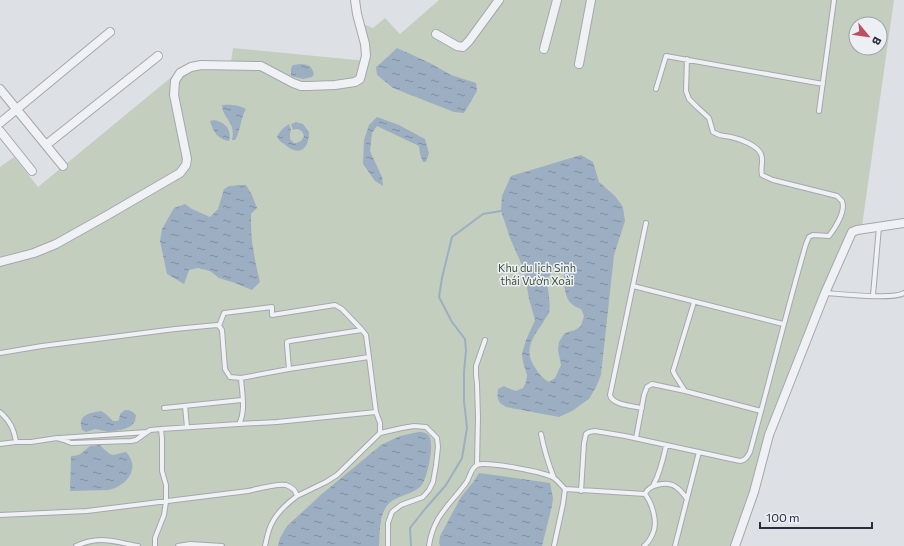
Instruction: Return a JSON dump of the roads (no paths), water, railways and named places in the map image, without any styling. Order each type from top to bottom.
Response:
[{"type":"street","points":[[0,262],[34,253],[56,244],[180,173],[187,162],[187,159],[174,95],[175,80],[180,73],[191,67],[201,65],[260,66],[301,86],[335,85],[356,82],[360,79],[366,56],[365,44],[355,0]]},
{"type":"street","points":[[436,34],[457,46],[463,47],[470,41],[499,0]]},
{"type":"street","points":[[544,50],[557,0]]},
{"type":"street","points":[[579,64],[591,0]]},
{"type":"street","points":[[0,123],[110,32]]},
{"type":"street","points":[[46,145],[158,56]]},
{"type":"street","points":[[0,89],[63,166]]},
{"type":"street","points":[[0,131],[32,171]]},
{"type":"street","points":[[735,546],[754,492],[769,435],[825,293],[852,232],[904,223]]},
{"type":"lane","points":[[819,111],[834,0]]},
{"type":"lane","points":[[656,89],[666,56],[823,84]]},
{"type":"lane","points":[[581,491],[584,443],[586,434],[589,432],[595,431],[636,438],[666,446],[740,461],[747,458],[750,452],[783,324],[806,244],[809,237],[813,235],[828,236],[834,230],[843,210],[842,200],[837,196],[773,180],[762,175],[761,171],[763,162],[762,155],[759,151],[745,142],[731,137],[719,136],[713,132],[710,118],[689,99],[686,91],[687,59]]},
{"type":"lane","points":[[642,408],[620,404],[614,401],[610,395],[646,223]]},
{"type":"lane","points":[[873,295],[879,227]]},
{"type":"lane","points":[[633,286],[783,324]]},
{"type":"lane","points":[[825,293],[885,296],[900,295],[904,293]]},
{"type":"lane","points":[[685,391],[673,371],[694,302]]},
{"type":"lane","points":[[219,326],[224,313],[272,307],[272,315],[335,305],[342,308],[366,335],[376,412],[380,423],[380,433]]},
{"type":"lane","points":[[0,353],[42,346],[212,324],[219,326],[222,330],[225,369],[226,373],[230,377],[241,378],[369,357]]},
{"type":"lane","points":[[290,369],[287,342],[362,330]]},
{"type":"lane","points":[[477,465],[478,417],[476,366],[485,340]]},
{"type":"lane","points":[[239,424],[243,407],[241,378]]},
{"type":"lane","points":[[636,438],[647,387],[652,384],[761,411]]},
{"type":"lane","points":[[164,408],[242,400]]},
{"type":"lane","points":[[185,406],[187,427]]},
{"type":"lane","points":[[0,412],[8,419],[16,442]]},
{"type":"lane","points":[[58,438],[71,443],[131,441],[136,440],[150,430],[161,428],[277,422],[376,412]]},
{"type":"lane","points":[[265,546],[268,532],[273,521],[289,503],[297,496],[337,475],[380,433],[414,426],[426,427],[437,438],[438,447],[434,476],[429,490],[422,497],[401,505],[392,512],[388,523],[388,546]]},
{"type":"lane","points":[[155,546],[155,538],[164,515],[166,502],[166,485],[162,471],[161,459],[161,428]]},
{"type":"lane","points":[[0,444],[31,442],[58,438],[148,432]]},
{"type":"lane","points":[[541,434],[544,451],[554,478],[565,489],[645,494],[652,506],[655,522],[654,532],[644,546]]},
{"type":"lane","points":[[653,486],[664,459],[666,446]]},
{"type":"lane","points":[[675,546],[699,452]]},
{"type":"lane","points":[[429,546],[434,527],[441,513],[466,482],[473,468],[477,465],[484,463],[522,468],[554,478]]},
{"type":"lane","points":[[645,494],[646,491],[653,486],[659,484],[675,486],[687,499]]},
{"type":"lane","points":[[0,515],[87,511],[166,502],[286,485],[296,492],[297,496]]},
{"type":"lane","points":[[554,546],[565,489]]},
{"type":"lane","points":[[76,546],[83,542],[107,540],[138,546]]},
{"type":"lane","points":[[178,546],[190,544],[222,546]]},
{"type":"water","points":[[397,48],[430,63],[451,75],[476,83],[477,91],[464,113],[454,112],[393,88],[377,75],[376,67]]},
{"type":"water","points":[[301,64],[311,67],[314,74],[312,77],[303,79],[291,76],[291,68],[293,65]]},
{"type":"water","points":[[222,105],[235,105],[246,109],[235,140],[232,140],[232,127],[223,111]]},
{"type":"water","points":[[377,117],[399,125],[425,139],[429,153],[426,162],[423,162],[419,146],[377,126],[372,133],[370,151],[382,177],[383,186],[375,181],[363,164],[364,140],[369,125]]},
{"type":"water","points":[[214,120],[221,122],[227,127],[230,137],[229,141],[222,139],[216,134],[210,121]]},
{"type":"water","points":[[296,122],[303,124],[309,132],[309,138],[305,147],[299,151],[289,148],[277,137],[279,133],[289,124],[291,130],[290,139],[294,143],[300,141],[304,136],[303,134],[298,129],[293,130],[291,124]]},
{"type":"water","points":[[581,155],[593,162],[599,182],[615,196],[623,207],[625,221],[614,255],[601,375],[589,399],[572,411],[559,417],[506,407],[499,402],[498,398],[498,389],[504,386],[516,391],[523,388],[526,382],[527,375],[522,354],[526,340],[535,320],[529,299],[524,270],[510,238],[501,211],[502,196],[511,176]],"holes":[[[559,269],[564,271],[566,294],[570,302],[574,306],[581,309],[584,316],[581,326],[564,334],[559,342],[558,350],[561,365],[555,378],[549,382],[540,375],[534,366],[531,360],[530,348],[534,337],[550,310],[547,281],[549,276]]]},
{"type":"water","points":[[246,185],[257,208],[251,214],[251,229],[253,248],[260,282],[252,290],[219,278],[210,271],[198,268],[189,270],[184,284],[167,274],[160,241],[162,229],[174,208],[185,204],[192,209],[210,217],[218,209],[224,189],[229,186]]},
{"type":"water","points":[[125,410],[131,411],[136,415],[135,421],[131,426],[109,432],[95,429],[86,432],[82,430],[81,421],[88,414],[101,411],[113,421],[117,421],[119,420],[120,414]]},
{"type":"water","points":[[418,432],[427,434],[431,440],[430,462],[426,477],[421,486],[417,489],[393,500],[386,507],[381,521],[379,546],[278,546],[280,538],[287,526],[323,493],[381,445],[400,436]]},
{"type":"water","points":[[100,445],[107,452],[113,455],[126,452],[132,464],[130,476],[121,485],[109,490],[70,491],[71,456],[79,454],[90,446]]},
{"type":"water","points":[[479,473],[550,483],[553,498],[552,506],[542,546],[440,546],[440,536],[461,497]]},
{"type":"waterway","points":[[411,546],[410,528],[446,485],[462,458],[467,428],[464,401],[465,339],[452,322],[439,297],[452,237],[483,214],[501,211]]},
{"type":"park label","name":"Khu du lịch Sinh thái Vườn Xoài","points":[[537,273]]}]
